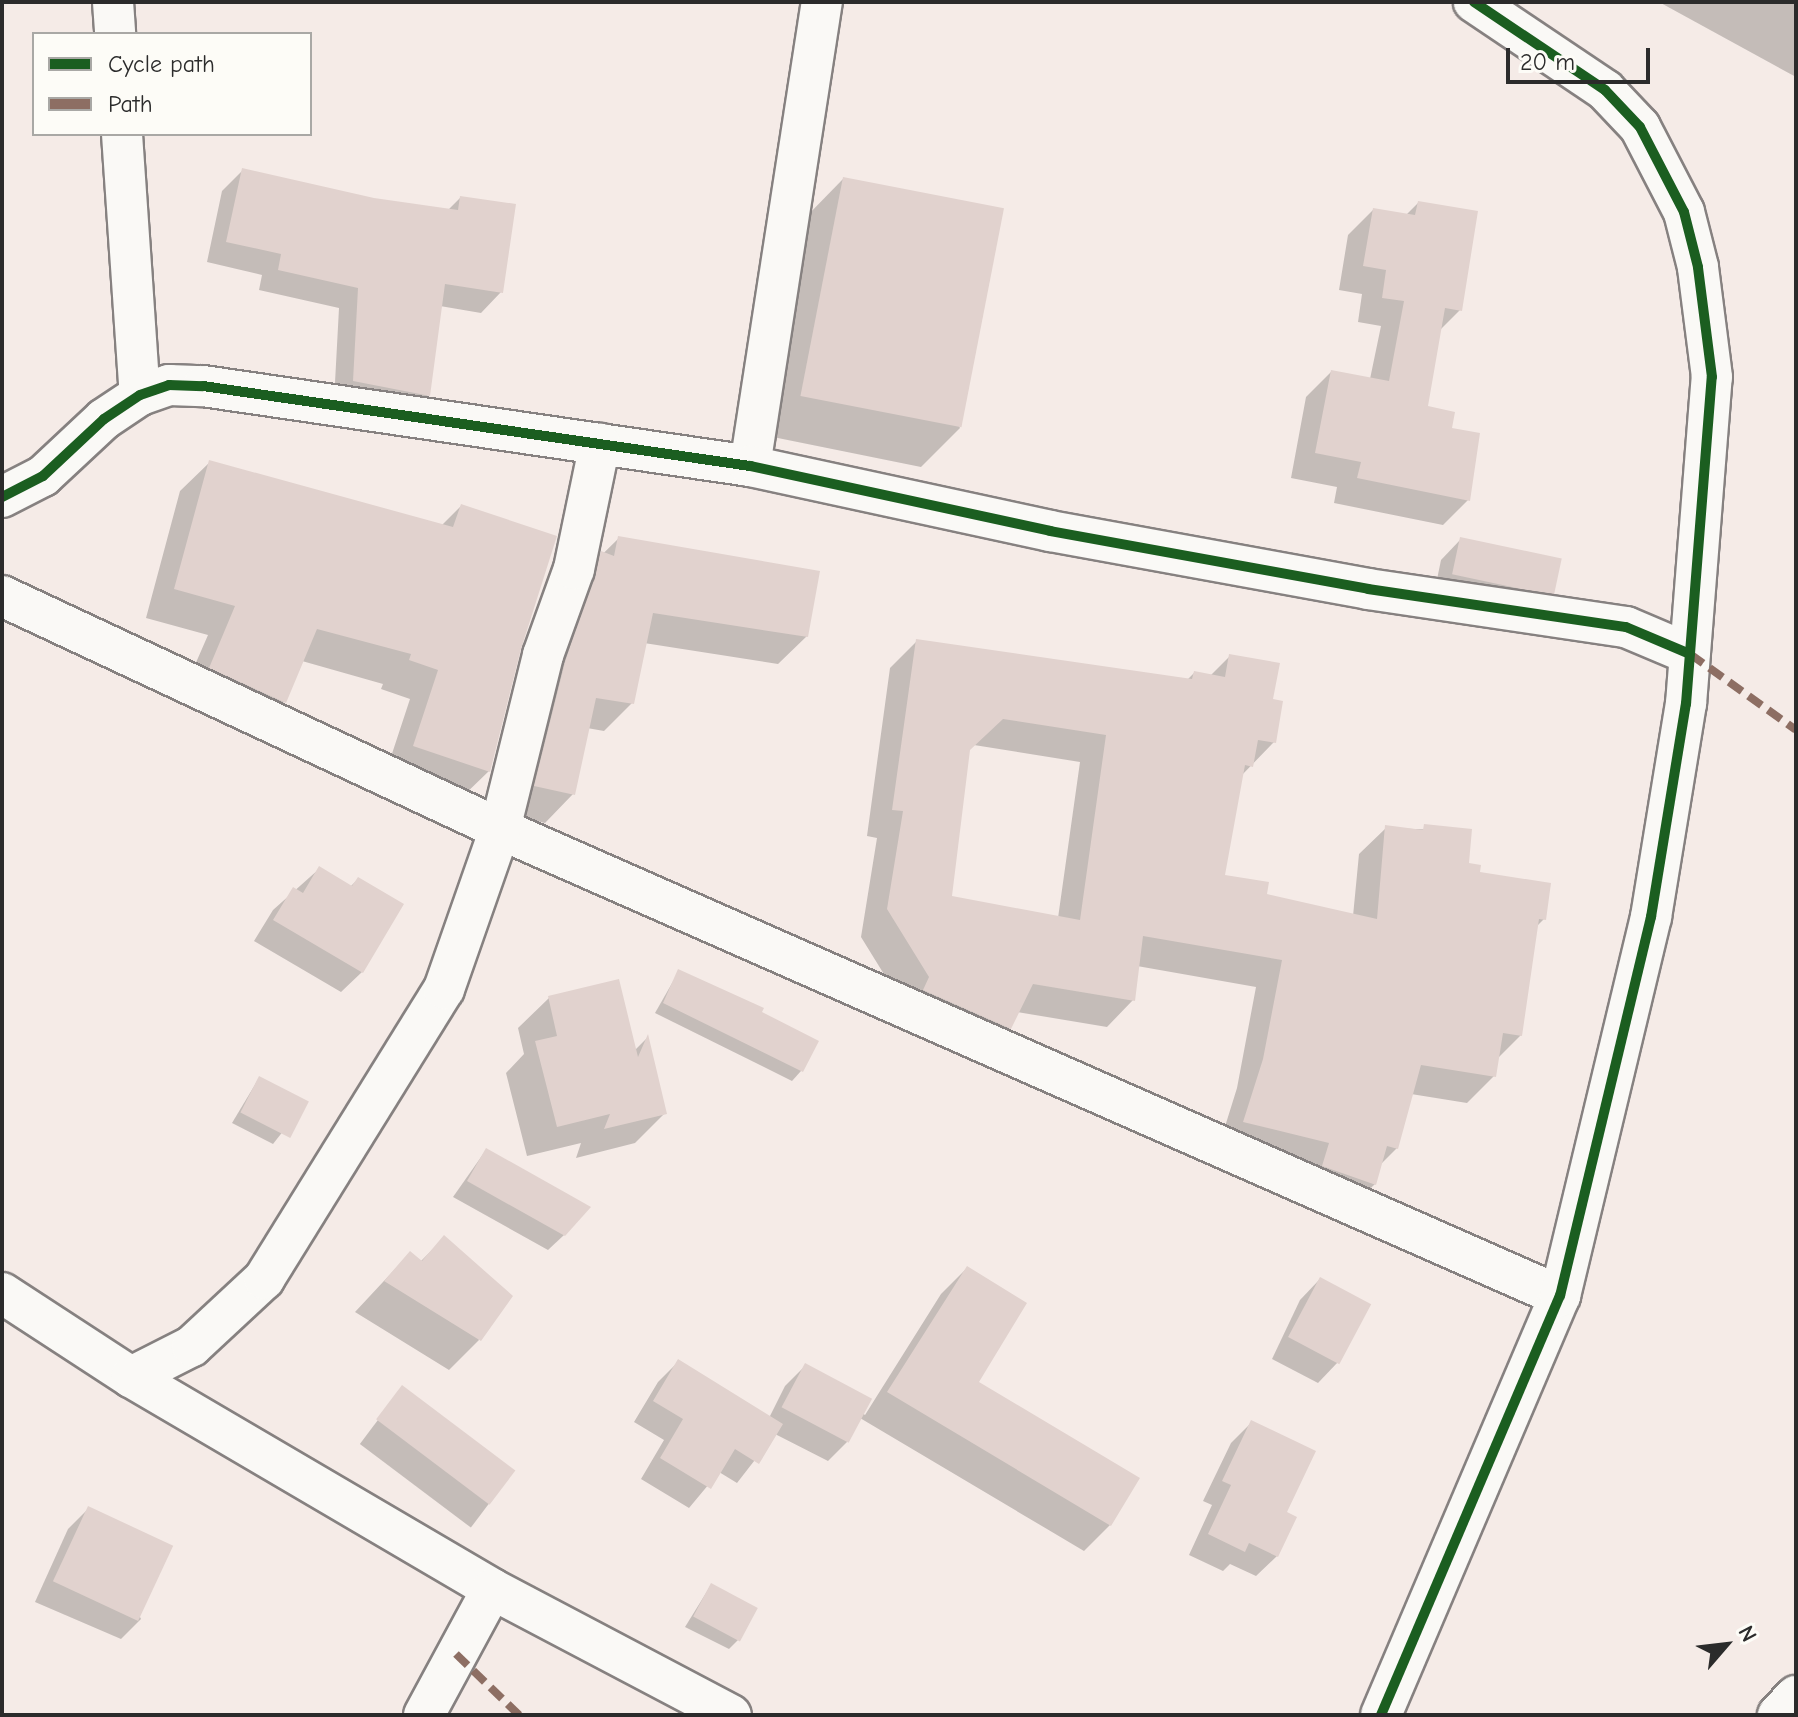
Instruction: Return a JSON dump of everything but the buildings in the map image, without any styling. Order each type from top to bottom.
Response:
[{"type":"street","points":[[113,2],[115,32]]},
{"type":"street","points":[[750,466],[822,2]]},
{"type":"street","points":[[1381,1715],[1560,1296],[1651,917],[1690,654],[1712,377],[1698,267],[1684,212],[1640,127],[1605,90],[1474,2]]},
{"type":"street","points":[[122,136],[140,395]]},
{"type":"street","points":[[2,497],[43,476],[104,419],[140,395],[169,385],[203,386],[750,466],[1050,531],[1368,589],[1626,627],[1690,654]]},
{"type":"street","points":[[131,1377],[192,1346],[264,1279],[444,989],[500,829],[543,655],[574,569],[600,444]]},
{"type":"street","points":[[2,596],[500,829],[1560,1296]]},
{"type":"street","points":[[2,1293],[131,1377],[492,1589],[731,1715]]},
{"type":"street","points":[[424,1715],[492,1589]]},
{"type":"street","points":[[1778,1715],[1796,1696]]},
{"type":"marked path","points":[[1690,654],[1796,730]]},
{"type":"marked path","points":[[456,1654],[519,1715]]},
{"type":"cycle path","points":[[1381,1715],[1560,1296],[1651,917],[1686,704],[1712,377],[1698,267],[1684,212],[1640,127],[1605,90],[1474,2]]},
{"type":"cycle path","points":[[2,497],[43,476],[104,419],[140,395],[169,385],[203,386],[750,466],[1050,531],[1368,589],[1626,627],[1690,654]]}]
